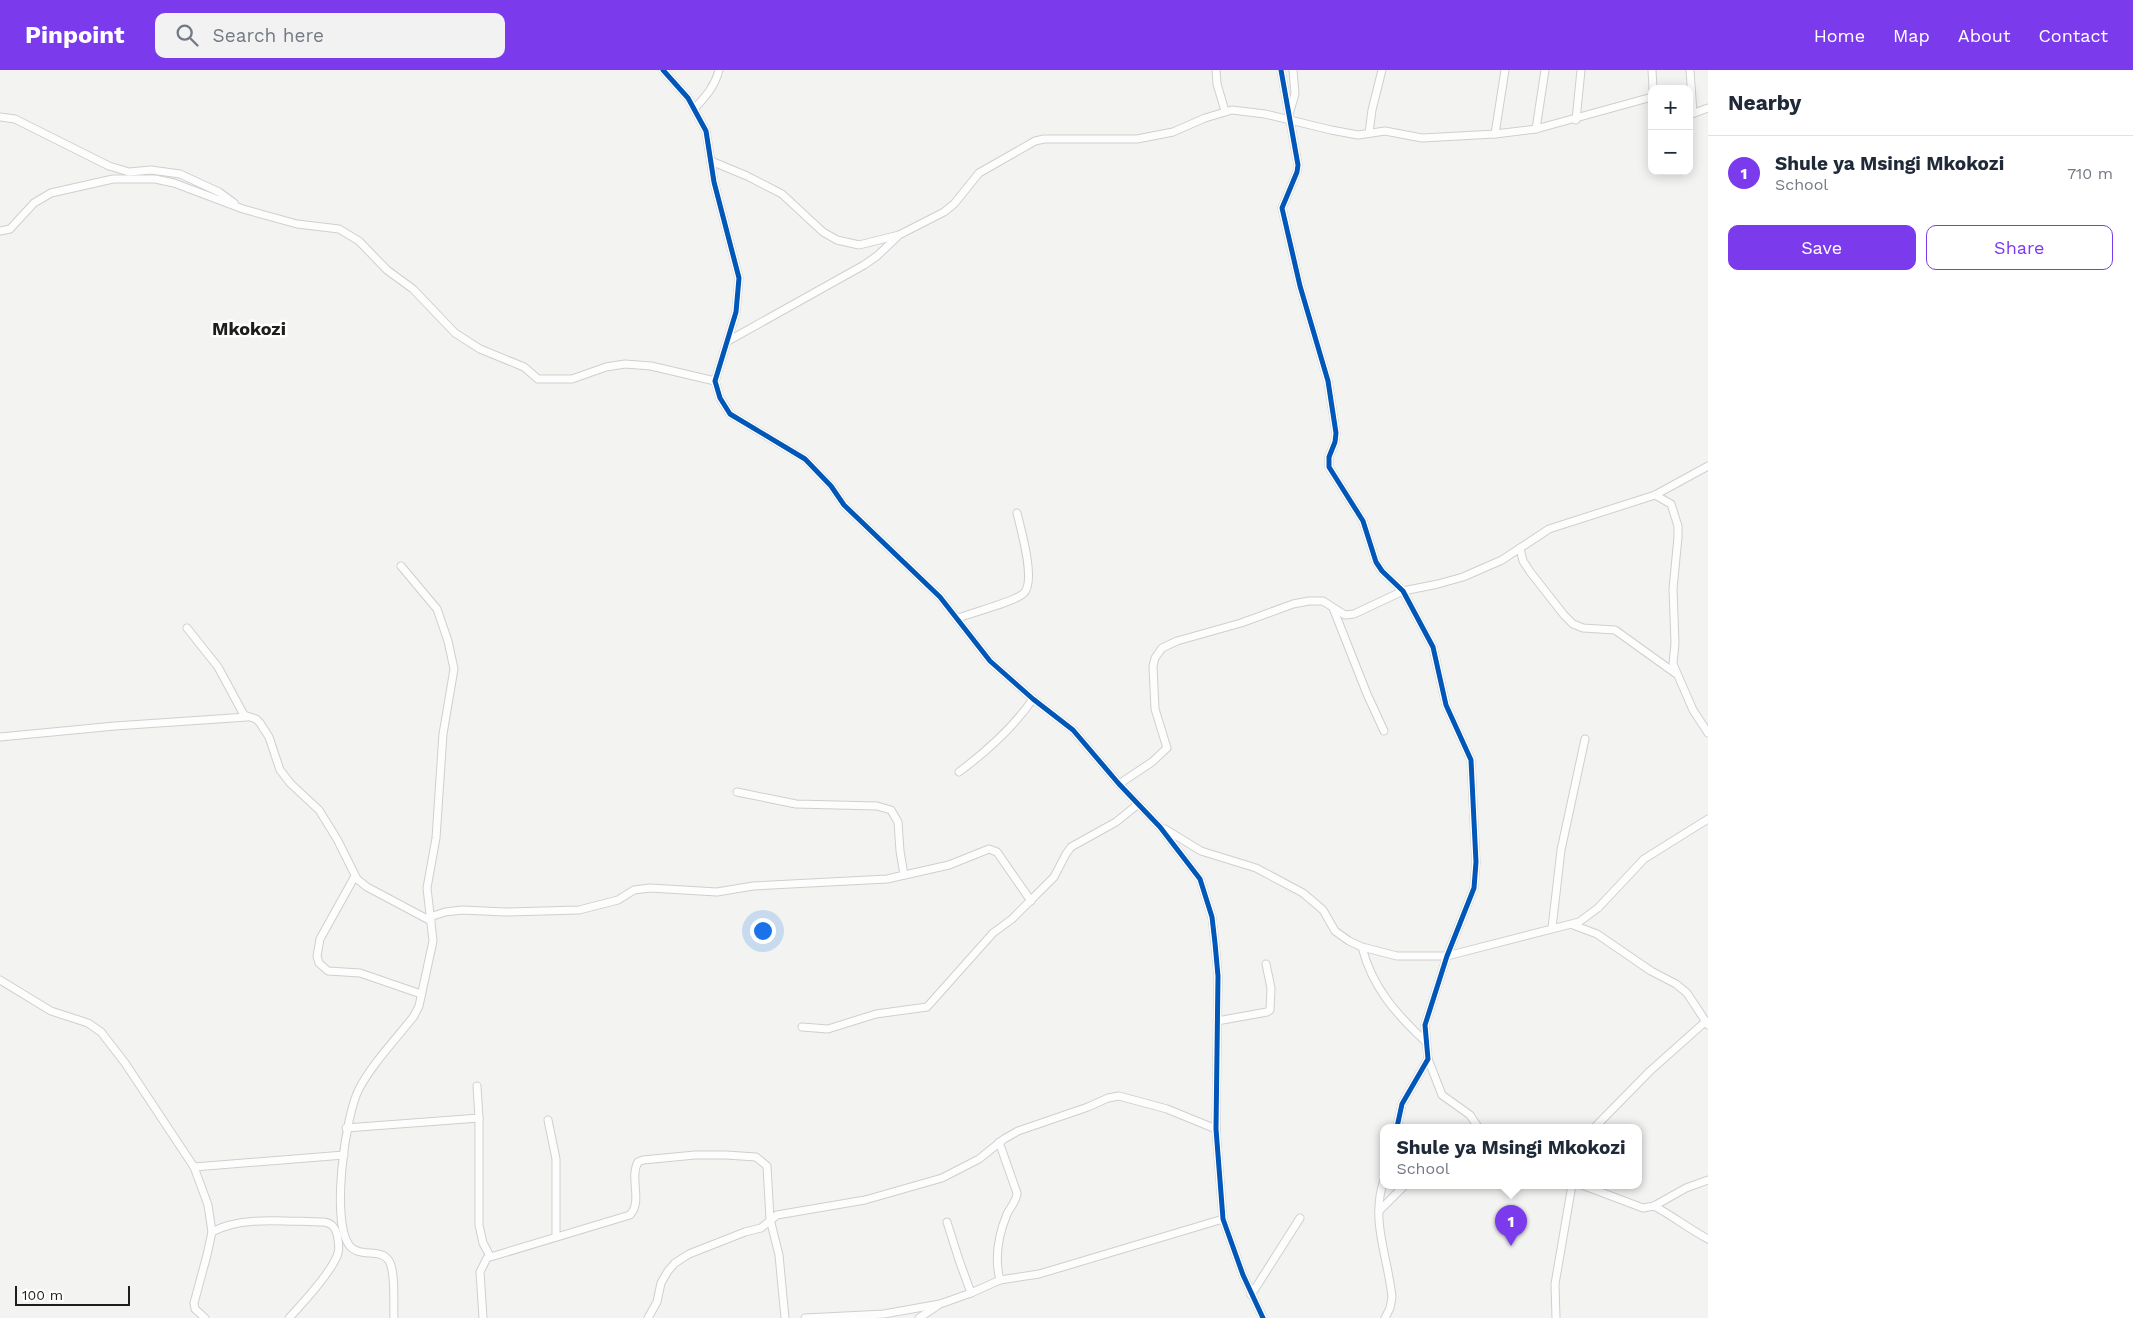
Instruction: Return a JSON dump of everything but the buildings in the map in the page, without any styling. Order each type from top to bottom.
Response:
[{"type":"street","points":[[663,70],[688,98],[706,131],[714,182],[739,278],[736,312],[715,381],[720,398],[730,414],[805,458],[831,486],[844,505],[940,597],[990,661],[1033,699],[1074,730],[1137,805],[1160,826],[1200,879],[1212,917],[1215,943],[1217,1022],[1216,1129],[1223,1219],[1251,1294],[1263,1318]]},
{"type":"street","points":[[695,108],[716,82],[719,70]]},
{"type":"street","points":[[1216,70],[1217,84],[1225,111]]},
{"type":"street","points":[[1281,70],[1298,169],[1282,208],[1300,286],[1328,380],[1336,433],[1335,442],[1329,457],[1329,467],[1363,521],[1380,568],[1403,591],[1433,647],[1446,706],[1472,760],[1475,881],[1425,1025],[1425,1041],[1433,1078],[1442,1096],[1470,1115],[1476,1124]]},
{"type":"street","points":[[1289,117],[1295,94],[1294,70]]},
{"type":"street","points":[[1370,133],[1372,110],[1382,70]]},
{"type":"street","points":[[1495,134],[1505,70]]},
{"type":"street","points":[[1536,129],[1545,70]]},
{"type":"street","points":[[1576,120],[1581,70]]},
{"type":"street","points":[[1652,70],[1653,85]]},
{"type":"street","points":[[1690,70],[1690,85]]},
{"type":"street","points":[[711,161],[747,176],[782,194],[823,232],[838,240],[860,245],[899,235],[950,208],[979,173],[1035,141],[1050,139],[1137,140],[1173,132],[1225,111],[1245,110],[1289,117],[1331,130],[1358,134],[1385,131],[1422,138],[1495,134],[1536,129],[1576,120],[1648,98]]},
{"type":"street","points":[[1693,113],[1708,108]]},
{"type":"street","points":[[0,117],[15,120],[109,166],[129,172],[151,170],[180,174],[220,192],[242,209]]},
{"type":"street","points":[[0,231],[10,229],[34,203],[51,193],[113,179],[161,179],[242,209],[297,224],[332,228],[350,234],[387,270],[413,289],[451,329],[480,349],[524,367],[539,380],[572,380],[606,367],[625,364],[651,366],[715,381]]},
{"type":"street","points":[[728,341],[864,265],[877,256],[899,235]]},
{"type":"street","points":[[1119,784],[1152,762],[1166,748],[1155,709],[1152,666],[1162,648],[1177,641],[1293,604],[1320,601],[1349,615],[1403,591],[1463,577],[1502,560],[1549,529],[1655,494],[1708,466]]},
{"type":"street","points":[[1655,494],[1669,501],[1673,506],[1678,526],[1672,589],[1675,643],[1672,660],[1693,710],[1708,733]]},
{"type":"street","points":[[958,618],[1016,598],[1027,590],[1030,576],[1017,513]]},
{"type":"street","points":[[1520,548],[1523,561],[1531,574],[1564,615],[1574,624],[1583,628],[1615,630],[1676,673]]},
{"type":"street","points":[[394,1318],[392,1272],[388,1260],[382,1255],[356,1252],[348,1244],[341,1212],[346,1128],[359,1088],[414,1016],[419,1006],[433,940],[427,888],[436,838],[443,734],[454,669],[448,641],[437,608],[401,566]]},
{"type":"street","points":[[1333,608],[1367,694],[1384,731]]},
{"type":"street","points":[[187,628],[218,667],[241,710],[247,717]]},
{"type":"street","points":[[959,772],[987,750],[1020,717],[1033,699]]},
{"type":"street","points":[[0,737],[115,726],[247,717],[256,719],[269,737],[280,770],[291,784],[319,810],[345,853],[355,876],[364,885],[431,919]]},
{"type":"street","points":[[1552,928],[1561,850],[1585,739]]},
{"type":"street","points":[[736,792],[796,804],[877,806],[891,810],[898,822],[904,875]]},
{"type":"street","points":[[802,1027],[828,1029],[876,1014],[927,1007],[993,933],[1031,901],[1056,874],[1066,854],[1072,847],[1116,822],[1137,805]]},
{"type":"street","points":[[1160,826],[1201,851],[1225,860],[1256,868],[1303,893],[1322,910],[1335,931],[1362,948],[1397,956],[1448,956],[1552,928],[1573,925],[1592,914],[1644,858],[1708,818]]},
{"type":"street","points":[[431,919],[445,912],[462,910],[505,912],[579,910],[618,900],[634,890],[650,888],[717,892],[753,886],[887,879],[949,865],[991,849],[997,852],[1031,901]]},
{"type":"street","points":[[355,876],[320,939],[317,956],[319,963],[328,970],[360,973],[421,994]]},
{"type":"street","points":[[1573,925],[1598,934],[1651,971],[1676,984],[1687,993],[1707,1023],[1650,1071],[1598,1124]]},
{"type":"street","points":[[1362,948],[1371,976],[1380,992],[1400,1016],[1425,1041]]},
{"type":"street","points":[[1217,1022],[1270,1010],[1271,988],[1266,964]]},
{"type":"street","points":[[0,980],[51,1011],[88,1023],[101,1032],[125,1063],[194,1167],[208,1205],[212,1232],[208,1255],[194,1303],[195,1308],[204,1318]]},
{"type":"street","points":[[1398,1124],[1401,1107],[1428,1059]]},
{"type":"street","points":[[477,1086],[479,1118],[478,1225],[490,1256]]},
{"type":"street","points":[[648,1318],[666,1274],[675,1263],[689,1254],[745,1232],[761,1228],[770,1219],[780,1214],[840,1206],[922,1185],[958,1171],[1018,1131],[1088,1107],[1113,1096],[1167,1109],[1216,1129]]},
{"type":"street","points":[[346,1128],[479,1118]]},
{"type":"street","points":[[548,1120],[556,1159],[556,1237]]},
{"type":"street","points":[[999,1142],[1017,1193],[1005,1220],[998,1244],[996,1257],[1000,1280]]},
{"type":"street","points":[[194,1167],[344,1155]]},
{"type":"street","points":[[483,1318],[480,1272],[486,1259],[490,1256],[630,1215],[636,1205],[634,1170],[639,1161],[695,1155],[748,1156],[761,1160],[767,1166],[769,1172],[770,1219],[779,1255],[785,1318]]},
{"type":"street","points":[[1592,1189],[1641,1208],[1654,1206],[1686,1188],[1708,1180]]},
{"type":"street","points":[[1382,1189],[1378,1210],[1383,1253],[1392,1297],[1390,1308],[1385,1318]]},
{"type":"street","points":[[1378,1210],[1401,1189]]},
{"type":"street","points":[[1556,1318],[1555,1284],[1571,1189]]},
{"type":"street","points":[[1654,1206],[1675,1217],[1692,1231],[1708,1239]]},
{"type":"street","points":[[1251,1294],[1300,1218]]},
{"type":"street","points":[[805,1318],[868,1316],[940,1304],[972,1293],[1000,1280],[1039,1274],[1223,1219]]},
{"type":"street","points":[[212,1232],[225,1226],[252,1222],[324,1222],[331,1224],[336,1231],[338,1252],[333,1263],[289,1318]]},
{"type":"street","points":[[948,1222],[959,1260],[972,1293]]},
{"type":"street","points":[[919,1318],[940,1304]]},
{"type":"street","points":[[296,1310],[300,1318]]},
{"type":"cycle path","points":[[663,70],[688,98],[706,131],[714,182],[739,278],[736,312],[715,381],[720,398],[730,414],[805,459],[831,486],[844,505],[940,597],[990,661],[1033,699],[1073,730],[1119,784],[1160,827],[1200,879],[1212,917],[1218,976],[1216,1129],[1223,1219],[1243,1275],[1263,1318]]},
{"type":"cycle path","points":[[1281,70],[1298,165],[1297,172],[1282,208],[1300,286],[1328,381],[1336,433],[1335,442],[1329,457],[1329,467],[1363,521],[1376,562],[1382,571],[1403,591],[1433,647],[1446,705],[1471,760],[1476,862],[1474,888],[1447,956],[1425,1025],[1428,1059],[1402,1104],[1398,1124]]},
{"type":"place","name":"Shule ya Msingi Mkokozi","points":[[1511,1246]]},
{"type":"district","name":"Mkokozi","points":[[249,329]]}]
